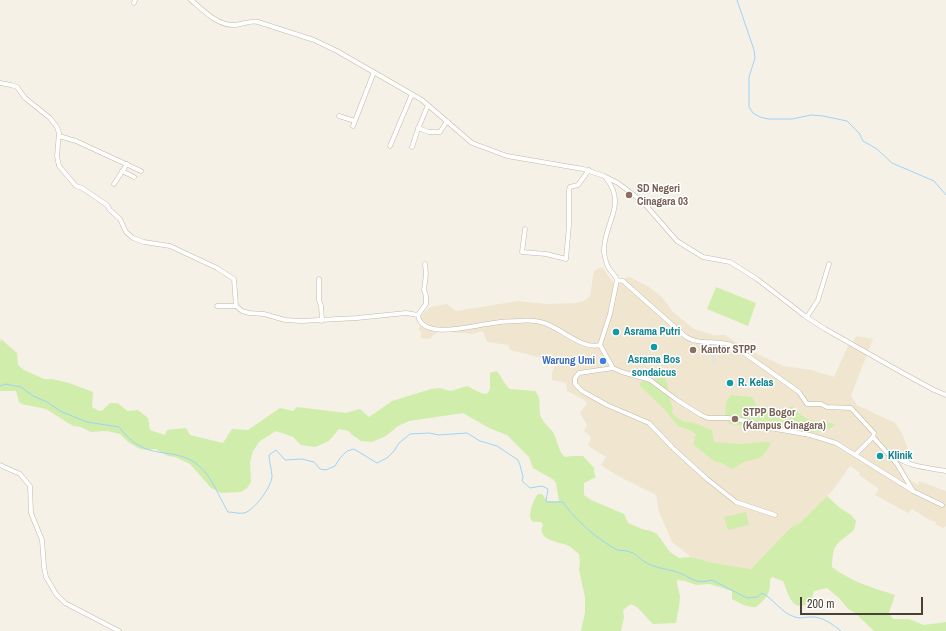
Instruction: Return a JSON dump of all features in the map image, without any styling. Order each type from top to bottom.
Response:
[{"type":"street","points":[[191,0],[211,17],[222,22],[233,25],[252,21],[258,22],[314,40],[337,51],[428,104],[472,143],[490,149],[498,154],[524,158],[530,161],[589,170],[624,186],[643,202],[677,240],[703,257],[730,262],[757,279],[807,318],[901,372],[946,395]]},
{"type":"street","points":[[353,126],[374,72]]},
{"type":"street","points":[[0,83],[18,88],[25,98],[50,118],[57,127],[59,136],[57,162],[72,183],[107,205],[110,210],[120,219],[126,232],[133,238],[144,242],[170,246],[217,268],[232,277],[234,279],[236,306]]},
{"type":"street","points":[[390,146],[412,94]]},
{"type":"street","points":[[412,147],[428,104]]},
{"type":"street","points":[[339,116],[355,121]]},
{"type":"street","points":[[418,128],[429,132],[440,132],[447,122]]},
{"type":"street","points":[[59,136],[76,141],[141,171]]},
{"type":"street","points":[[114,184],[126,164]]},
{"type":"street","points":[[525,229],[522,252],[546,254],[566,259],[569,225],[569,190],[570,188],[578,185],[589,170]]},
{"type":"street","points":[[122,171],[134,177]]},
{"type":"street","points":[[604,176],[613,189],[616,197],[614,210],[606,237],[604,253],[608,267],[617,280],[623,281],[686,337],[700,342],[725,343],[734,346],[799,392],[808,405],[821,404],[827,407],[851,408],[874,432],[873,437],[855,455]]},
{"type":"street","points":[[425,264],[426,274],[424,290],[426,304],[418,315],[418,320],[424,326],[434,329],[461,329],[518,320],[534,321],[549,324],[585,344],[592,346],[600,345]]},
{"type":"street","points":[[807,318],[818,300],[829,264]]},
{"type":"street","points":[[318,279],[322,321]]},
{"type":"street","points":[[613,368],[600,345],[610,314],[617,280]]},
{"type":"street","points":[[217,306],[236,306],[242,311],[264,314],[285,320],[322,321],[406,313],[418,315]]},
{"type":"street","points":[[775,515],[736,502],[707,479],[673,448],[649,423],[633,417],[590,396],[574,384],[575,378],[579,373],[613,368],[650,380],[677,400],[708,418],[728,418],[770,428],[810,435],[836,444],[913,491],[942,505]]},
{"type":"street","points":[[873,437],[903,474],[913,491]]},
{"type":"street","points":[[885,451],[914,466],[946,471]]},
{"type":"street","points":[[0,465],[20,474],[30,486],[31,512],[42,540],[46,577],[56,594],[65,603],[120,631]]},
{"type":"shaded area","name":"STPP Bogor (Kampus Cinagara)","points":[[602,267],[614,284],[620,284],[628,276],[649,287],[662,297],[673,312],[694,329],[714,335],[725,335],[749,350],[783,366],[811,370],[834,377],[848,346],[857,336],[873,339],[851,396],[857,405],[895,423],[902,433],[910,454],[902,465],[909,479],[918,485],[919,481],[946,491],[946,526],[943,528],[935,524],[936,522],[912,509],[908,513],[875,495],[879,489],[859,475],[860,473],[850,466],[833,490],[800,523],[791,527],[751,569],[714,563],[691,557],[672,542],[659,512],[656,495],[616,475],[601,465],[606,457],[588,446],[591,437],[584,431],[587,425],[580,413],[587,403],[567,391],[566,383],[552,380],[552,373],[555,365],[542,358],[510,350],[508,345],[487,342],[483,331],[472,334],[441,331],[429,339],[421,338],[421,332],[419,329],[422,314],[430,307],[447,304],[456,311],[518,301],[546,304],[576,303],[586,300],[590,296],[594,271]]},
{"type":"shaded area","points":[[701,345],[725,345],[725,352],[716,354],[716,363],[712,364],[711,352],[701,352]]},
{"type":"green space","points":[[716,287],[756,303],[748,326],[707,309]]},
{"type":"green space","points":[[1,339],[17,353],[18,365],[24,370],[44,379],[52,379],[69,383],[93,392],[92,407],[99,411],[103,410],[110,403],[118,403],[127,411],[138,410],[148,418],[150,430],[165,435],[167,430],[186,428],[190,435],[223,443],[232,429],[248,430],[280,408],[293,411],[297,407],[346,413],[360,409],[369,417],[392,401],[431,389],[439,388],[451,391],[467,386],[481,393],[488,393],[490,389],[490,373],[497,371],[510,389],[535,391],[539,397],[541,417],[553,432],[565,457],[583,456],[594,468],[596,477],[584,483],[584,495],[591,500],[624,514],[628,523],[657,534],[670,552],[679,558],[691,557],[714,563],[751,569],[791,527],[800,523],[827,496],[840,508],[851,515],[856,521],[854,530],[837,544],[833,552],[832,567],[854,580],[895,595],[889,613],[893,619],[909,619],[924,625],[946,622],[946,631],[874,631],[855,613],[848,609],[839,598],[827,588],[814,591],[811,602],[799,606],[789,597],[783,581],[772,577],[770,580],[769,592],[763,601],[756,607],[741,604],[732,599],[732,591],[710,584],[696,585],[677,580],[680,596],[676,623],[653,624],[640,610],[631,604],[623,610],[624,617],[621,631],[581,631],[585,612],[585,597],[579,570],[579,554],[569,546],[550,540],[546,537],[541,530],[543,525],[541,522],[534,522],[530,517],[534,500],[538,494],[542,494],[547,501],[559,501],[556,483],[554,480],[533,468],[529,457],[507,435],[489,428],[463,413],[409,421],[398,426],[386,436],[372,442],[361,441],[349,431],[339,429],[329,441],[315,447],[301,445],[293,437],[276,431],[260,441],[253,451],[250,462],[251,482],[247,488],[241,492],[221,493],[211,488],[190,464],[175,457],[168,456],[155,449],[140,449],[128,442],[120,434],[107,431],[91,432],[81,427],[73,426],[46,409],[22,404],[19,402],[16,391],[0,391]]},
{"type":"green space","points":[[664,377],[668,386],[668,395],[673,411],[672,413],[676,417],[684,422],[691,422],[712,430],[714,442],[738,444],[771,443],[763,456],[744,462],[732,469],[711,459],[693,444],[696,434],[678,426],[663,408],[639,385],[641,382]]},
{"type":"green space","points":[[731,395],[752,397],[757,406],[769,411],[778,411],[792,406],[796,411],[805,417],[815,421],[832,423],[835,425],[826,430],[799,434],[730,424],[725,419],[726,402]]},
{"type":"green space","points":[[746,512],[749,525],[728,530],[724,517]]},
{"type":"waterway","points":[[737,0],[754,50],[755,58],[749,77],[749,107],[753,113],[768,119],[792,119],[811,115],[847,121],[859,133],[863,141],[877,149],[892,163],[934,181],[946,195]]},
{"type":"waterway","points":[[0,386],[5,384],[21,387],[33,396],[47,402],[60,411],[87,422],[119,427],[129,438],[142,447],[155,452],[177,455],[191,460],[207,475],[228,512],[244,513],[257,503],[269,487],[272,477],[269,455],[276,450],[285,460],[302,459],[314,462],[320,469],[326,470],[335,466],[347,451],[354,449],[377,463],[387,458],[399,443],[410,434],[429,433],[439,435],[467,433],[480,441],[497,446],[518,460],[523,477],[522,481],[530,488],[542,486],[548,489],[547,502],[563,502],[573,515],[595,536],[618,550],[627,551],[653,566],[677,572],[693,580],[701,582],[712,580],[747,598],[757,597],[762,593],[790,615],[799,618],[814,617],[823,619],[841,631]]},
{"type":"place","name":"SD Negeri Cinagara 03","points":[[629,195]]},
{"type":"place","name":"Asrama Putri","points":[[616,332]]},
{"type":"place","name":"Asrama Bos sondaicus","points":[[654,347]]},
{"type":"place","name":"Kantor STPP","points":[[693,350]]},
{"type":"place","name":"Warung Umi","points":[[603,361]]},
{"type":"place","name":"R. Kelas","points":[[730,383]]},
{"type":"place","name":"STPP Bogor (Kampus Cinagara)","points":[[735,419]]},
{"type":"place","name":"Klinik","points":[[880,456]]}]
